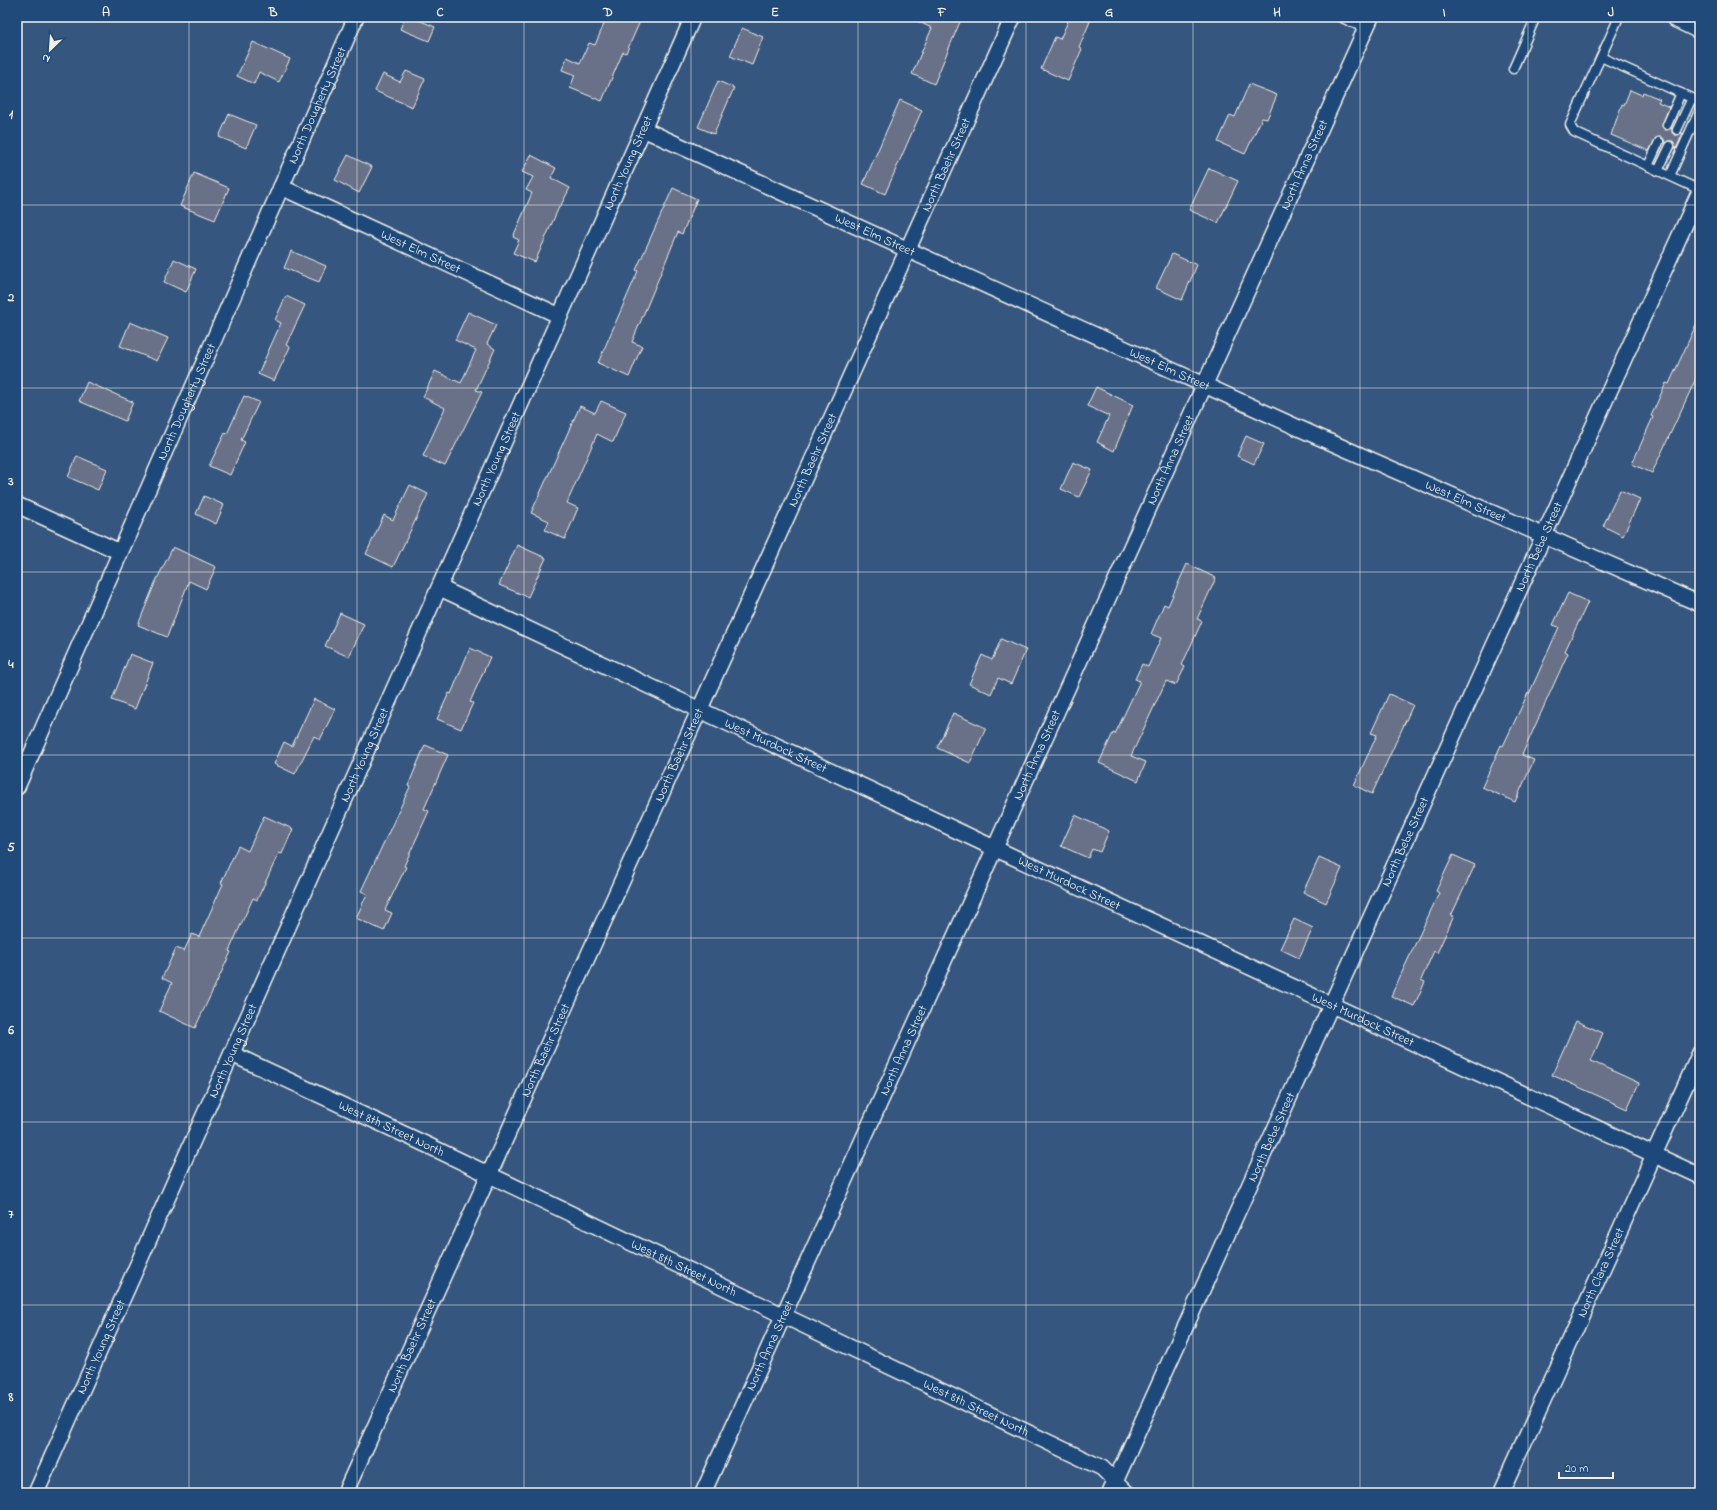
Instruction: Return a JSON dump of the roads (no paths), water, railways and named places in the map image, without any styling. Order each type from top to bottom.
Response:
[{"type":"main road","points":[[1676,17],[1700,28]]},
{"type":"street","name":"North Dougherty Street","points":[[17,787],[356,17]]},
{"type":"street","name":"North Young Street","points":[[36,1493],[693,17]]},
{"type":"street","name":"North Baehr Street","points":[[345,1493],[1013,17]]},
{"type":"street","name":"North Anna Street","points":[[703,1493],[1369,23]]},
{"type":"street","name":"West Elm Street","points":[[643,129],[1314,435],[1700,604]]},
{"type":"street","name":"West Elm Street","points":[[281,187],[560,316]]},
{"type":"street","name":"North Bebe Street","points":[[1113,1488],[1330,1005],[1700,191]]},
{"type":"street","points":[[17,504],[120,552]]},
{"type":"street","name":"West Murdock Street","points":[[440,588],[1330,1005],[1700,1176]]},
{"type":"street","name":"North Clara Street","points":[[1501,1493],[1700,1053]]},
{"type":"street","name":"West 8th Street North","points":[[232,1054],[1102,1468],[1113,1488],[1127,1493]]},
{"type":"lane","points":[[1340,17],[1369,23]]},
{"type":"lane","points":[[1513,69],[1535,19],[1532,17]]},
{"type":"lane","points":[[1619,17],[1570,125],[1574,132],[1700,191]]},
{"type":"lane","points":[[1601,57],[1700,102]]},
{"type":"lane","points":[[1666,125],[1681,93]]},
{"type":"lane","points":[[1677,130],[1692,98]]},
{"type":"lane","points":[[1670,176],[1700,109]]},
{"type":"lane","points":[[1648,166],[1659,142]]},
{"type":"lane","points":[[1658,171],[1670,146]]}]
